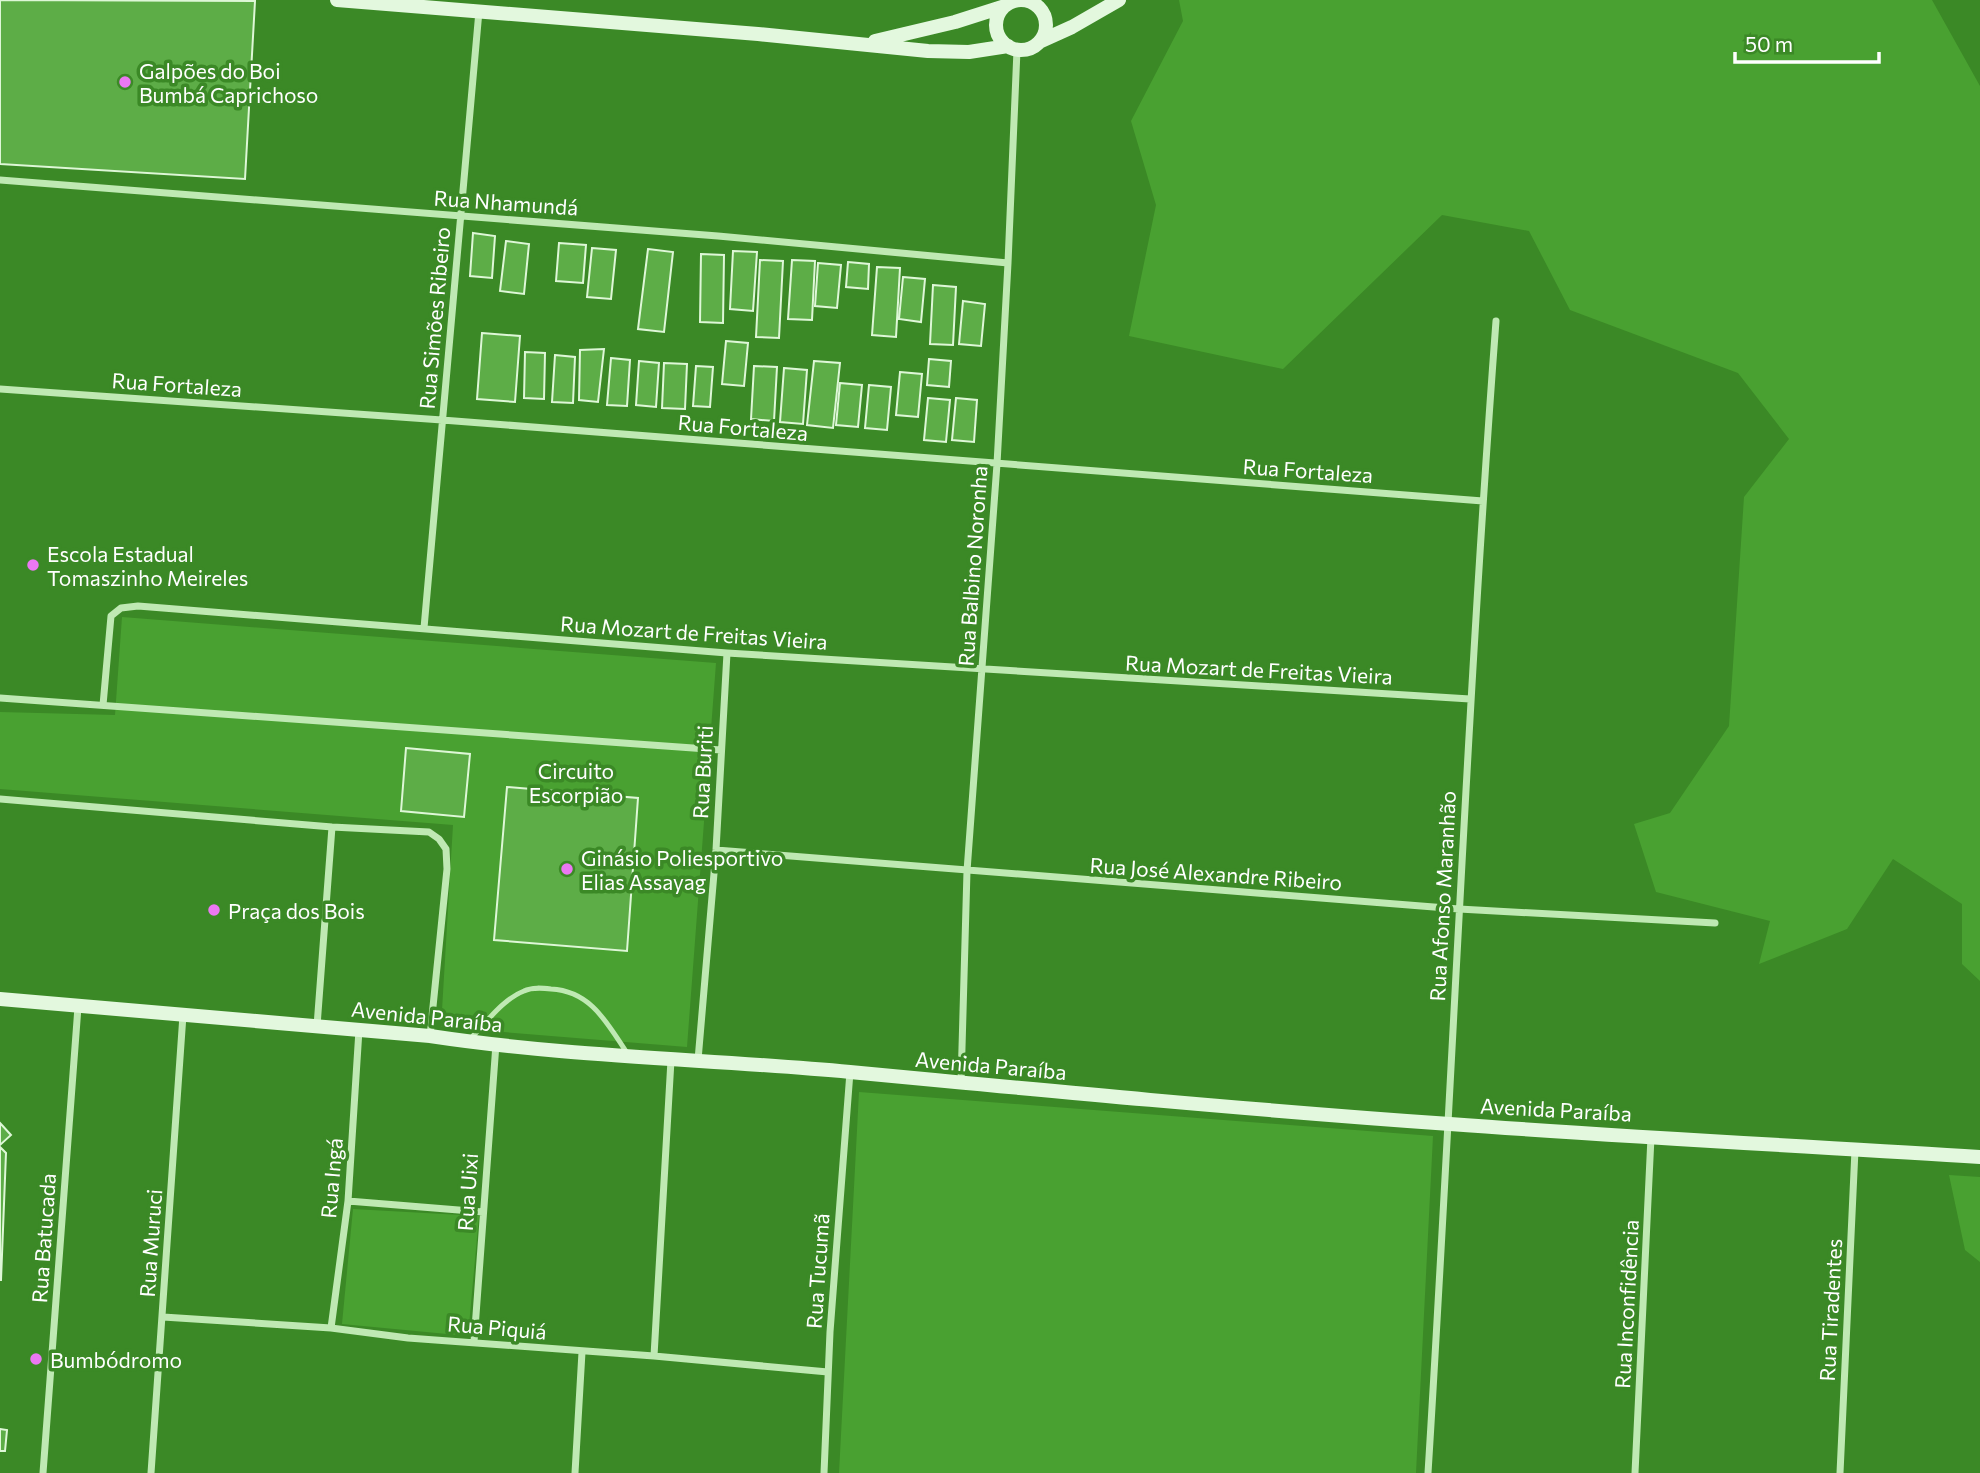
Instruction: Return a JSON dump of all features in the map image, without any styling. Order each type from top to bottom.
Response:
[{"type":"street","points":[[337,0],[957,52],[1012,48],[1026,50],[1119,0]]},
{"type":"street","points":[[863,43],[956,22],[1014,1],[1025,0],[1043,11],[1046,32],[1041,41]]},
{"type":"street","points":[[1005,6],[996,22],[1001,40],[1012,48]]},
{"type":"street","name":"Rua Simões Ribeiro","points":[[424,628],[480,11]]},
{"type":"street","name":"Rua Balbino Noronha","points":[[961,1084],[967,871],[997,464],[1008,263],[1012,48]]},
{"type":"street","name":"Rua Nhamundá","points":[[0,180],[718,236],[1008,263]]},
{"type":"street","name":"Rua Afonso Maranhão","points":[[1428,1473],[1450,1124],[1470,699],[1496,321]]},
{"type":"street","name":"Rua Fortaleza","points":[[0,389],[442,420],[1483,501]]},
{"type":"street","name":"Rua Mozart de Freitas Vieira","points":[[103,705],[110,619],[113,613],[121,608],[154,607],[727,653],[1470,699]]},
{"type":"street","name":"Rua Buriti","points":[[698,1061],[716,850],[727,653]]},
{"type":"street","points":[[0,698],[721,750]]},
{"type":"street","points":[[0,799],[332,827],[429,832],[439,839],[446,849],[446,891],[430,1036]]},
{"type":"street","points":[[317,1027],[332,827]]},
{"type":"street","name":"Rua José Alexandre Ribeiro","points":[[716,850],[1459,909],[1715,923]]},
{"type":"street","name":"Avenida Paraíba","points":[[0,999],[671,1060],[850,1072],[961,1084],[1450,1124],[1980,1157]]},
{"type":"street","name":"Rua Batucada","points":[[43,1473],[78,1007]]},
{"type":"street","name":"Rua Muruci","points":[[150,1473],[183,1015]]},
{"type":"street","name":"Rua Ingá","points":[[331,1328],[348,1201],[359,1030]]},
{"type":"street","name":"Rua Uixi","points":[[474,1342],[496,1044]]},
{"type":"street","points":[[654,1356],[671,1060]]},
{"type":"street","name":"Rua Tucumã","points":[[824,1473],[828,1372],[850,1072]]},
{"type":"street","name":"Rua Inconfidência","points":[[1635,1473],[1651,1136]]},
{"type":"street","name":"Rua Tiradentes","points":[[1840,1473],[1855,1149]]},
{"type":"street","points":[[348,1201],[483,1212]]},
{"type":"street","name":"Rua Piquiá","points":[[163,1317],[331,1328],[408,1338],[828,1372]]},
{"type":"street","points":[[575,1473],[582,1352]]},
{"type":"lane","points":[[467,1042],[519,994],[534,988],[558,989],[578,994],[592,1004],[628,1056]]},
{"type":"green space","points":[[1179,0],[1932,0],[1980,86],[1980,981],[1962,964],[1962,904],[1893,859],[1847,929],[1759,964],[1770,921],[1656,892],[1634,824],[1670,813],[1729,726],[1744,497],[1789,439],[1738,373],[1570,310],[1529,231],[1442,215],[1283,369],[1129,336],[1156,205],[1131,121],[1183,21]]},
{"type":"green space","name":"Circuito Escorpião","points":[[122,617],[716,663],[687,1047],[441,1027],[453,825],[0,789],[0,712],[115,715]]},
{"type":"green space","points":[[859,1092],[1433,1136],[1416,1473],[839,1473]]},
{"type":"green space","points":[[1949,1175],[1980,1177],[1980,1262],[1965,1250]]},
{"type":"green space","points":[[353,1209],[479,1216],[468,1336],[342,1324]]},
{"type":"building","name":"Galpões do Boi Bumbá Caprichoso","points":[[0,0],[255,1],[245,179],[0,164]]},
{"type":"building","points":[[473,233],[495,236],[492,278],[470,276]]},
{"type":"building","points":[[506,241],[529,244],[524,294],[500,291]]},
{"type":"building","points":[[559,243],[586,245],[583,283],[556,281]]},
{"type":"building","points":[[592,248],[616,250],[611,299],[587,297]]},
{"type":"building","points":[[648,249],[673,252],[664,332],[638,329]]},
{"type":"building","points":[[733,251],[757,252],[753,311],[730,309]]},
{"type":"building","points":[[701,254],[724,255],[723,323],[700,322]]},
{"type":"building","points":[[760,260],[783,261],[779,338],[756,337]]},
{"type":"building","points":[[792,260],[815,261],[812,320],[788,319]]},
{"type":"building","points":[[848,262],[869,264],[868,289],[846,287]]},
{"type":"building","points":[[818,263],[841,265],[837,308],[815,306]]},
{"type":"building","points":[[877,267],[900,268],[896,337],[872,335]]},
{"type":"building","points":[[903,277],[925,279],[921,322],[899,319]]},
{"type":"building","points":[[933,285],[956,287],[953,345],[930,344]]},
{"type":"building","points":[[963,301],[985,304],[981,346],[959,344]]},
{"type":"building","points":[[482,333],[520,336],[515,402],[477,399]]},
{"type":"building","points":[[726,341],[748,343],[744,386],[722,384]]},
{"type":"building","points":[[604,349],[598,402],[579,400],[580,350]]},
{"type":"building","points":[[525,352],[545,353],[544,399],[524,398]]},
{"type":"building","points":[[555,355],[575,357],[573,403],[552,402]]},
{"type":"building","points":[[611,358],[630,360],[627,406],[607,405]]},
{"type":"building","points":[[929,359],[951,361],[949,387],[927,385]]},
{"type":"building","points":[[639,361],[659,363],[656,407],[636,405]]},
{"type":"building","points":[[814,361],[840,363],[833,428],[807,425]]},
{"type":"building","points":[[664,363],[687,364],[685,409],[662,408]]},
{"type":"building","points":[[696,366],[713,367],[710,407],[693,406]]},
{"type":"building","points":[[754,366],[777,367],[774,421],[751,419]]},
{"type":"building","points":[[784,368],[807,370],[803,424],[780,422]]},
{"type":"building","points":[[900,372],[922,374],[918,417],[896,415]]},
{"type":"building","points":[[840,383],[862,385],[858,427],[836,425]]},
{"type":"building","points":[[869,385],[891,387],[887,430],[865,428]]},
{"type":"building","points":[[928,398],[950,400],[946,442],[924,440]]},
{"type":"building","points":[[956,398],[977,400],[974,442],[952,440]]},
{"type":"building","points":[[406,748],[470,754],[464,817],[401,811]]},
{"type":"building","name":"Ginásio Poliesportivo Elias Assayag","points":[[507,787],[638,798],[627,951],[494,940]]},
{"type":"building","points":[[0,1123],[11,1135],[0,1145]]},
{"type":"building","points":[[0,1147],[6,1153],[1,1280],[0,1280]]},
{"type":"building","points":[[0,1429],[7,1430],[5,1451],[0,1451]]},
{"type":"place","name":"Galpões do Boi Bumbá Caprichoso","points":[[125,82]]},
{"type":"place","name":"Escola Estadual Tomaszinho Meireles","points":[[33,565]]},
{"type":"place","name":"Ginásio Poliesportivo Elias Assayag","points":[[567,869]]},
{"type":"place","name":"Praça dos Bois","points":[[214,910]]},
{"type":"place","name":"Bumbódromo","points":[[36,1359]]}]
